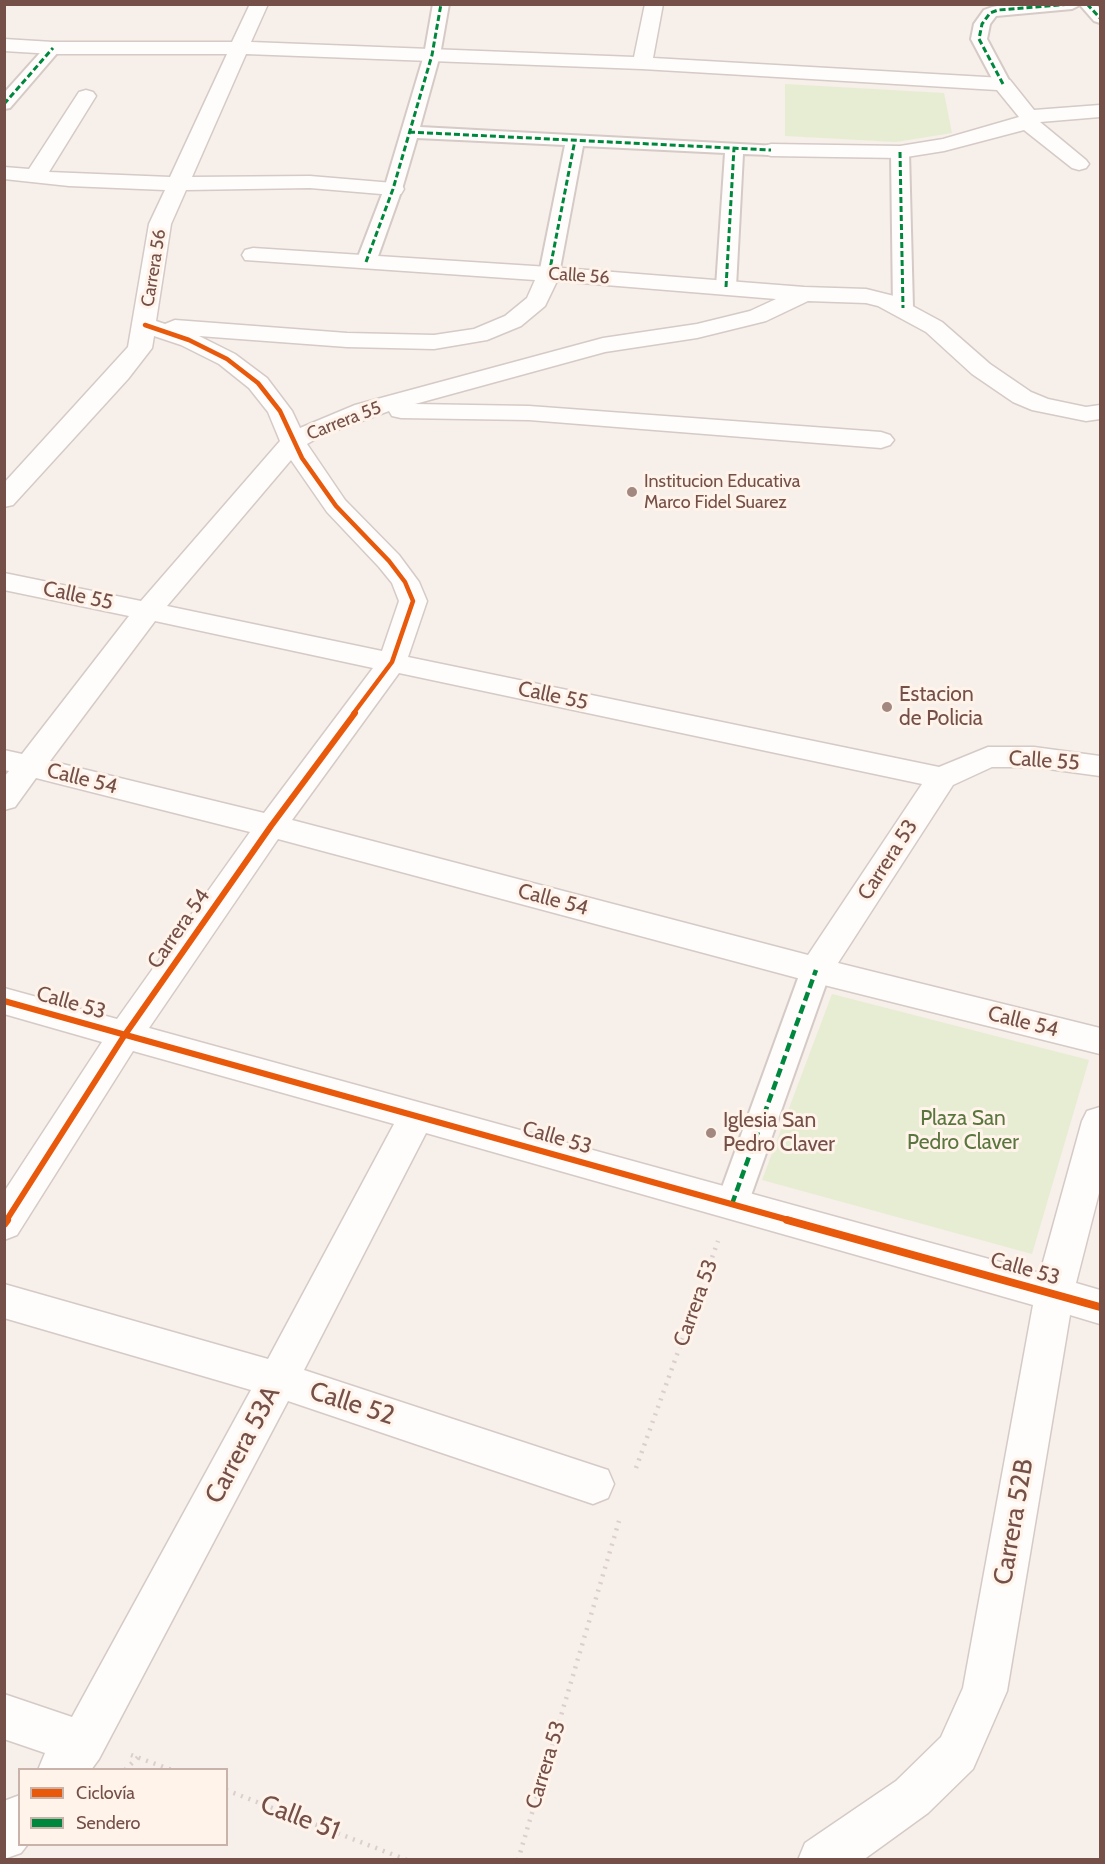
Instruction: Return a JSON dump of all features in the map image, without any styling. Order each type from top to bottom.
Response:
[{"type":"street","name":"Carrera 56","points":[[4,499],[140,348],[160,224],[176,184],[259,4]]},
{"type":"street","points":[[366,262],[393,189],[410,132],[432,55],[441,4]]},
{"type":"street","points":[[642,63],[654,4]]},
{"type":"street","points":[[1072,4],[998,10],[990,13],[982,24],[979,39],[1003,84],[1028,120],[1079,164]]},
{"type":"street","points":[[1087,4],[1101,18]]},
{"type":"street","points":[[4,45],[53,48],[272,48],[642,63],[1003,84]]},
{"type":"street","points":[[4,104],[53,48]]},
{"type":"street","points":[[35,177],[86,96]]},
{"type":"street","points":[[410,132],[771,150],[900,152],[944,145],[1028,120],[1101,111]]},
{"type":"street","points":[[145,325],[347,340],[434,342],[479,335],[513,321],[537,301],[549,274],[575,140]]},
{"type":"street","points":[[726,287],[734,148]]},
{"type":"street","points":[[900,152],[903,308]]},
{"type":"street","points":[[4,173],[69,180],[176,184],[310,182],[393,189]]},
{"type":"street","name":"Calle 56","points":[[253,255],[549,274],[804,294],[866,296],[903,308],[934,327],[981,369],[1022,397],[1041,405],[1086,414],[1101,412]]},
{"type":"street","name":"Carrera 55","points":[[4,799],[17,763],[292,442],[314,430],[364,410],[603,345],[698,331],[758,316],[804,294]]},
{"type":"street","name":"Carrera 54","points":[[4,1224],[124,1036],[271,826],[392,662],[413,601],[405,582],[389,561],[336,506],[292,442],[280,411],[258,383],[227,359],[189,340],[145,325]]},
{"type":"street","points":[[364,410],[528,413],[881,440]]},
{"type":"street","name":"Calle 55","points":[[4,581],[942,778],[988,757],[1035,758],[1101,766]]},
{"type":"street","name":"Calle 54","points":[[17,763],[271,826],[816,970],[1101,1041]]},
{"type":"street","name":"Carrera 53","points":[[732,1204],[816,970],[942,778]]},
{"type":"street","name":"Calle 53","points":[[4,1001],[1101,1307]]},
{"type":"street","name":"Carrera 53A","points":[[72,1756],[278,1380],[417,1115]]},
{"type":"street","name":"Carrera 52B","points":[[822,1860],[912,1797],[957,1753],[985,1691],[1053,1294],[1101,1121]]},
{"type":"street","name":"Calle 52","points":[[4,1301],[278,1380],[593,1484]]},
{"type":"street","points":[[4,1716],[72,1756]]},
{"type":"street","points":[[4,1836],[18,1820]]},
{"type":"path","points":[[127,1768],[138,1756]]},
{"type":"green space","points":[[785,84],[944,93],[952,133],[896,142],[785,136]]},
{"type":"green space","name":"Plaza San Pedro Claver","points":[[832,994],[1089,1060],[1032,1254],[762,1180]]},
{"type":"marked path","points":[[366,262],[393,189],[432,55],[441,4]]},
{"type":"marked path","points":[[1003,84],[979,39],[982,24],[990,13],[998,10],[1072,4]]},
{"type":"marked path","points":[[1087,4],[1100,18]]},
{"type":"marked path","points":[[4,104],[53,48]]},
{"type":"marked path","points":[[409,132],[771,150]]},
{"type":"marked path","points":[[549,274],[575,140]]},
{"type":"marked path","points":[[726,287],[734,148]]},
{"type":"marked path","points":[[900,152],[903,308]]},
{"type":"marked path","points":[[732,1204],[816,970]]},
{"type":"cycle path","points":[[4,1224],[124,1036],[271,826],[392,662],[413,601],[405,582],[389,561],[336,506],[302,458],[280,411],[258,383],[227,359],[189,340],[145,325]]},
{"type":"cycle path","points":[[4,1001],[1100,1307]]},
{"type":"place","name":"Institucion Educativa Marco Fidel Suarez","points":[[632,492]]},
{"type":"place","name":"Estacion de Policia","points":[[887,707]]},
{"type":"place","name":"Iglesia San Pedro Claver","points":[[711,1133]]}]
